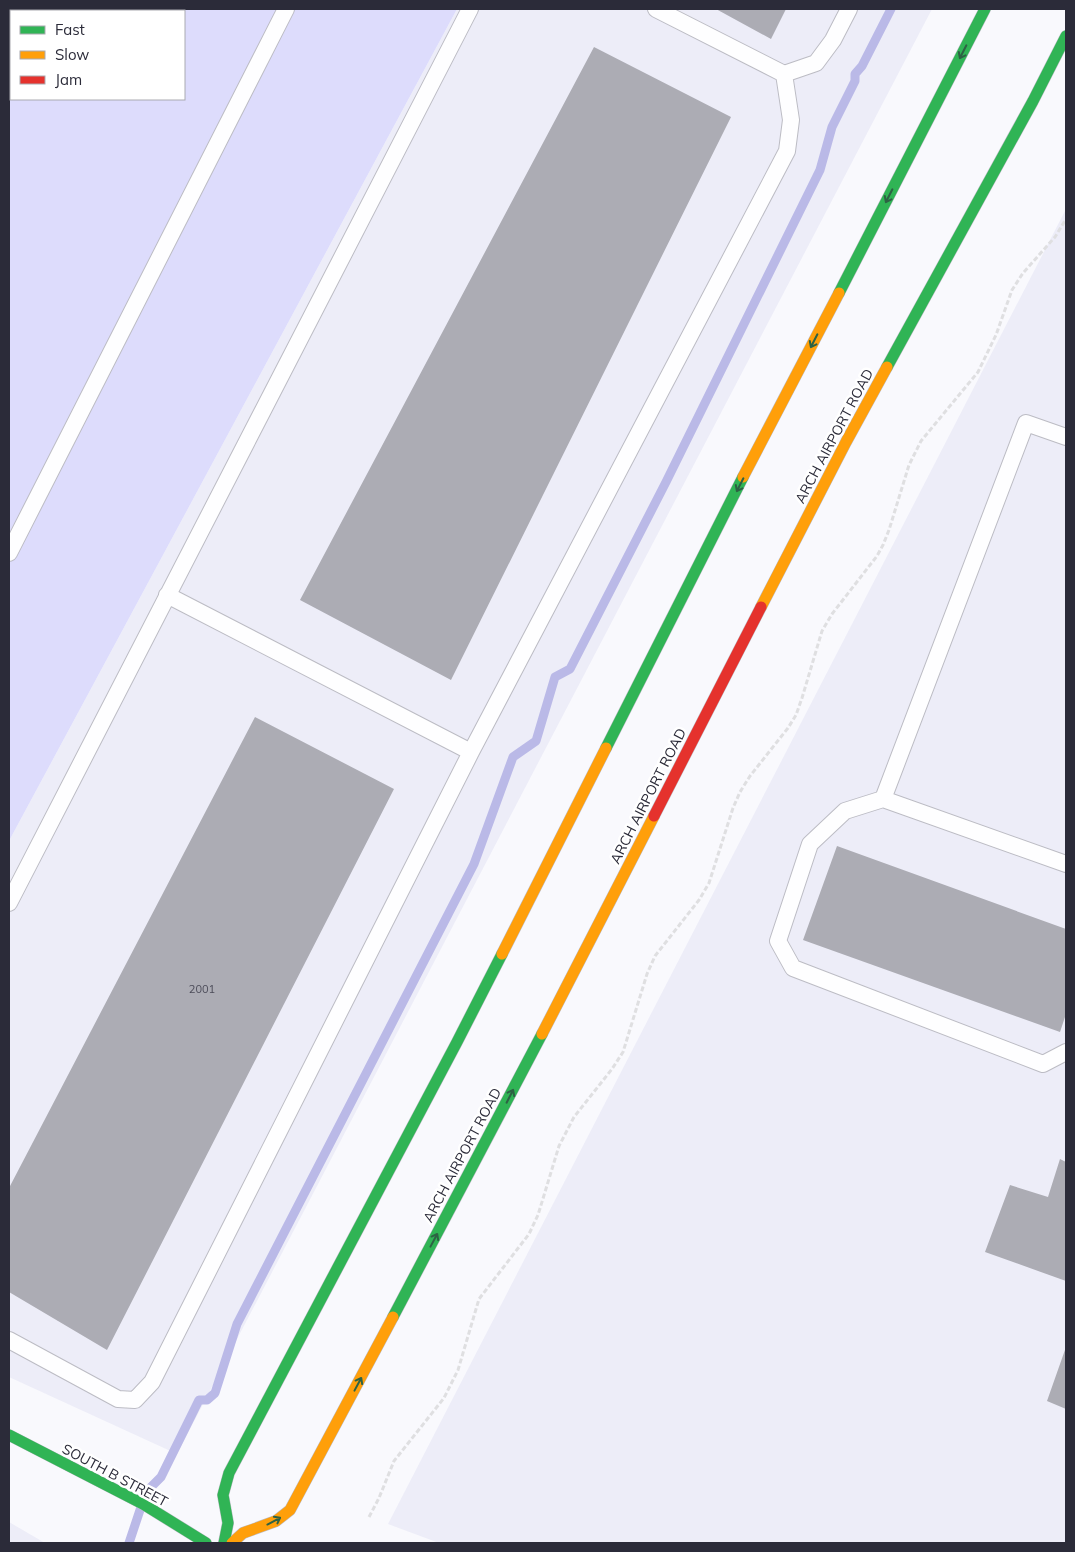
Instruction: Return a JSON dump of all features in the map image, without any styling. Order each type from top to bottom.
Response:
[{"type":"main road","points":[[224,1543],[228,1523],[224,1495],[229,1473],[457,1042],[708,546],[985,9]]},
{"type":"main road","name":"ARCH AIRPORT ROAD","points":[[232,1543],[243,1534],[276,1521],[290,1510],[499,1118],[846,442],[1033,101],[1066,36]]},
{"type":"main road","points":[[1033,101],[1066,55]]},
{"type":"main road","name":"SOUTH B STREET","points":[[9,1436],[143,1504],[206,1543]]},
{"type":"lane","points":[[9,553],[286,9]]},
{"type":"lane","points":[[9,903],[470,9]]},
{"type":"lane","points":[[656,9],[784,74],[816,64],[833,40],[850,9]]},
{"type":"lane","points":[[9,1340],[118,1399],[136,1400],[152,1382],[472,752],[787,151],[791,120],[784,74]]},
{"type":"lane","points":[[884,799],[1026,423],[1066,437]]},
{"type":"lane","points":[[168,595],[472,752]]},
{"type":"lane","points":[[1066,864],[884,799],[845,810],[810,844],[778,941],[793,968],[1043,1064],[1066,1052]]},
{"type":"path","points":[[368,1517],[379,1498],[394,1461],[444,1398],[455,1377],[479,1299],[529,1234],[538,1215],[559,1146],[574,1117],[623,1052],[647,974],[655,956],[699,900],[709,883],[740,792],[796,715],[822,631],[832,614],[877,556],[883,545],[909,465],[917,447],[978,372],[996,335],[1012,290],[1023,273],[1055,237],[1066,219]]},
{"type":"shaded area","points":[[9,9],[457,9],[9,841]]},
{"type":"shaded area","points":[[457,9],[932,9],[177,1454],[9,1377],[9,841]]},
{"type":"shaded area","points":[[1066,209],[1066,1543],[439,1543],[388,1524]]},
{"type":"shaded area","points":[[9,1522],[45,1543],[9,1543]]},
{"type":"building","points":[[716,9],[786,9],[771,39]]},
{"type":"building","points":[[594,47],[731,117],[451,680],[300,600]]},
{"type":"building","points":[[255,717],[394,789],[107,1350],[9,1292],[9,1188]]},
{"type":"building","points":[[837,846],[1066,929],[1066,1014],[1060,1032],[803,940]]},
{"type":"building","points":[[1060,1159],[1066,1162],[1066,1281],[985,1252],[1010,1185],[1048,1197]]},
{"type":"building","points":[[1066,1347],[1066,1409],[1047,1401]]},
{"type":"waterway","points":[[129,1543],[146,1492],[161,1477],[199,1400],[207,1400],[215,1393],[237,1324],[474,864],[513,757],[536,741],[555,677],[570,669],[666,482],[820,170],[832,127],[855,81],[855,74],[862,66],[891,9]]},
{"type":"traffic: fast","points":[[839,293],[985,9]]},
{"type":"traffic: fast","points":[[887,367],[1033,101],[1066,36]]},
{"type":"traffic: fast","points":[[606,748],[743,477]]},
{"type":"traffic: fast","points":[[224,1543],[228,1523],[223,1495],[229,1473],[502,954]]},
{"type":"traffic: fast","points":[[393,1317],[542,1034]]},
{"type":"traffic: fast","points":[[9,1435],[143,1504],[206,1543]]},
{"type":"traffic: slow","points":[[743,477],[839,293]]},
{"type":"traffic: slow","points":[[761,607],[887,367]]},
{"type":"traffic: slow","points":[[502,954],[606,748]]},
{"type":"traffic: slow","points":[[542,1034],[654,816]]},
{"type":"traffic: slow","points":[[232,1543],[243,1533],[276,1521],[290,1510],[393,1317]]},
{"type":"traffic: jam","points":[[654,816],[761,607]]}]
